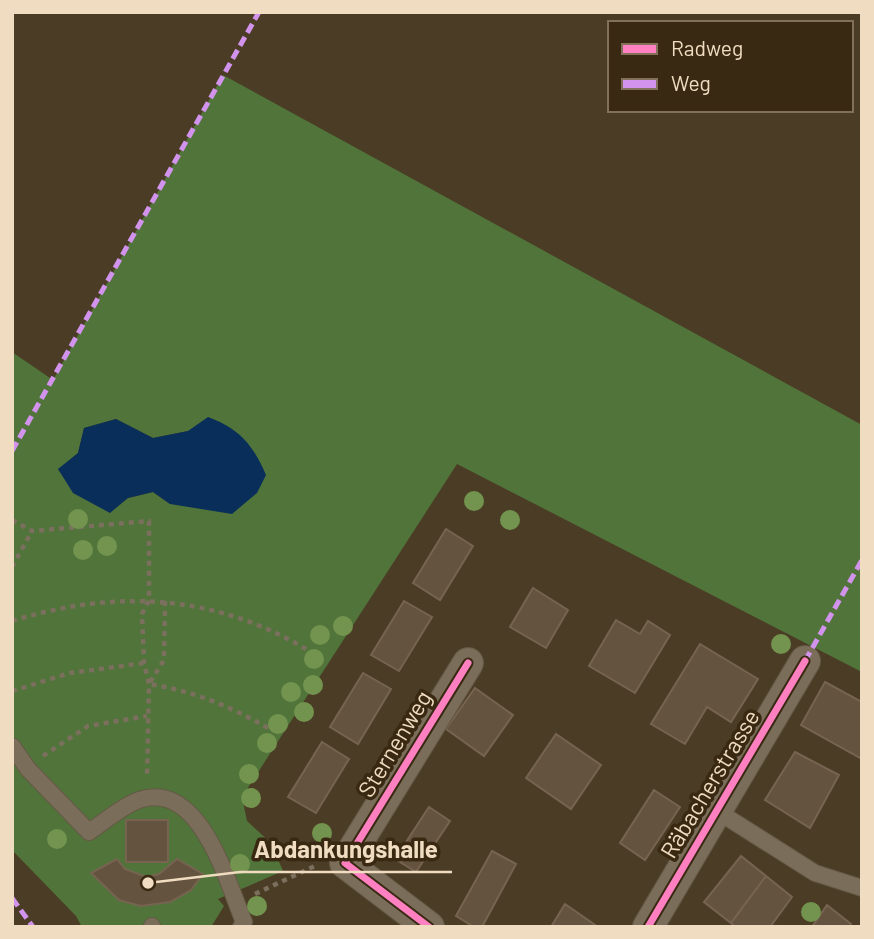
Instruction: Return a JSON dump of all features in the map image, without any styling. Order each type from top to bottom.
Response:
[{"type":"street","name":"Räbacherstrasse","points":[[648,927],[804,662]]},
{"type":"street","name":"Sternenweg","points":[[345,863],[468,663]]},
{"type":"street","points":[[345,863],[429,927]]},
{"type":"lane","points":[[12,746],[27,769],[89,832],[136,801],[164,797],[185,806],[214,849],[244,922],[241,927]]},
{"type":"lane","points":[[717,811],[816,873],[862,888]]},
{"type":"path","points":[[12,520],[32,531],[149,521],[149,600],[142,614],[144,663],[149,684],[148,798]]},
{"type":"path","points":[[12,567],[32,531]]},
{"type":"path","points":[[12,621],[58,609],[149,600],[165,601],[207,607],[246,619],[306,649]]},
{"type":"path","points":[[149,684],[164,660],[165,601]]},
{"type":"path","points":[[12,691],[70,673],[144,663]]},
{"type":"path","points":[[149,684],[197,694],[240,712],[273,731]]},
{"type":"path","points":[[27,769],[56,745],[88,726],[147,716]]},
{"type":"path","points":[[236,903],[321,863],[345,863]]},
{"type":"green space","points":[[223,75],[862,425],[862,672],[457,464],[242,797],[247,821],[271,843],[283,871],[218,899],[224,906],[211,927],[82,927],[76,916],[12,850],[12,352],[53,380]],"holes":[[[116,419],[153,438],[188,431],[170,504],[153,492],[128,498],[58,470],[78,453],[84,428]]]},
{"type":"water","points":[[208,417],[229,427],[244,439],[266,475],[257,493],[232,514],[170,504],[153,492],[128,498],[110,513],[73,493],[58,469],[78,453],[84,428],[116,419],[153,438],[188,431]]},
{"type":"building","points":[[446,529],[473,546],[440,600],[413,583]]},
{"type":"building","points":[[533,588],[568,610],[546,648],[510,627]]},
{"type":"building","points":[[404,601],[432,617],[399,671],[371,655]]},
{"type":"building","points":[[616,620],[640,634],[648,621],[670,635],[635,693],[589,666]]},
{"type":"building","points":[[700,644],[758,679],[731,722],[707,707],[685,744],[651,724]]},
{"type":"building","points":[[363,673],[391,689],[358,744],[330,727]]},
{"type":"building","points":[[825,682],[862,702],[862,759],[801,725]]},
{"type":"building","points":[[475,688],[513,715],[484,756],[446,729]]},
{"type":"building","points":[[556,734],[601,765],[571,809],[526,778]]},
{"type":"building","points":[[322,742],[349,759],[316,813],[288,797]]},
{"type":"building","points":[[795,752],[839,775],[810,828],[765,800]]},
{"type":"building","points":[[654,790],[680,807],[645,860],[620,843]]},
{"type":"building","points":[[429,807],[450,821],[416,872],[395,859]]},
{"type":"building","points":[[126,820],[168,820],[168,862],[126,862]]},
{"type":"building","points":[[492,851],[516,864],[482,927],[474,927],[456,916]]},
{"type":"building","points":[[741,856],[766,876],[731,923],[704,902]]},
{"type":"building","points":[[117,859],[125,869],[146,877],[159,874],[177,859],[203,874],[191,890],[170,902],[141,906],[119,900],[91,873]]},
{"type":"building","points":[[766,876],[792,897],[770,927],[735,927],[731,923]]},
{"type":"building","points":[[565,904],[598,927],[551,927]]},
{"type":"building","points":[[827,905],[851,924],[849,927],[812,927]]},
{"type":"marked path","points":[[12,451],[259,12]]},
{"type":"marked path","points":[[805,661],[862,560]]},
{"type":"marked path","points":[[12,898],[33,927]]},
{"type":"cycle path","points":[[648,927],[805,661]]},
{"type":"cycle path","points":[[429,927],[345,863],[468,663]]},
{"type":"place","name":"Abdankungshalle","points":[[148,883]]}]
